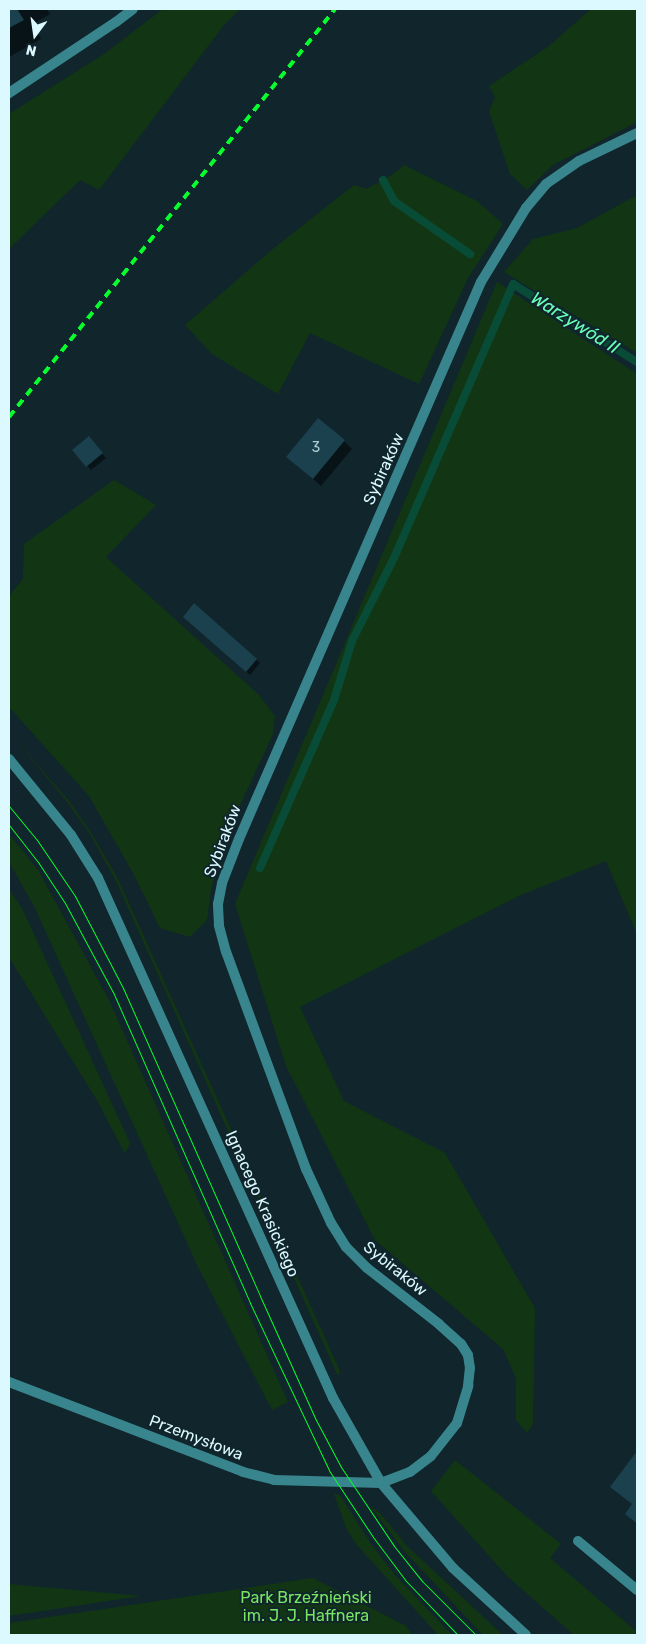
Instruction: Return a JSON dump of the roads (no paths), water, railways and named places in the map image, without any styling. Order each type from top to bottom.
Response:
[{"type":"street","points":[[9,93],[133,9]]},
{"type":"street","name":"Sybiraków","points":[[381,1483],[410,1472],[430,1456],[449,1435],[457,1423],[464,1405],[470,1368],[468,1355],[461,1344],[439,1324],[367,1268],[346,1247],[331,1223],[306,1169],[226,952],[219,925],[218,904],[222,883],[239,839],[481,282],[526,208],[546,184],[567,169],[637,133]]},
{"type":"street","name":"Ignacego Krasickiego","points":[[9,759],[72,835],[98,878],[333,1398],[381,1483],[452,1568],[526,1635]]},
{"type":"street","name":"Przemysłowa","points":[[9,1382],[243,1472],[274,1480],[381,1483]]},
{"type":"street","points":[[578,1541],[637,1590]]},
{"type":"waterway","name":"Warzywód II","points":[[383,180],[394,201],[470,254]]},
{"type":"waterway","points":[[260,868],[334,700],[352,641],[394,558],[513,284],[637,362]]},
{"type":"tram line","points":[[9,806],[37,840],[75,896],[123,988],[316,1420],[341,1467],[394,1546],[422,1581],[476,1635]]},
{"type":"tram line","points":[[9,825],[38,862],[65,903],[113,992],[250,1303],[330,1472],[373,1537],[406,1581],[458,1635]]},
{"type":"railway","points":[[9,417],[335,9]]},
{"type":"park label","name":"Park Brzeźnieński im. J. J. Haffnera","points":[[306,1607]]}]
